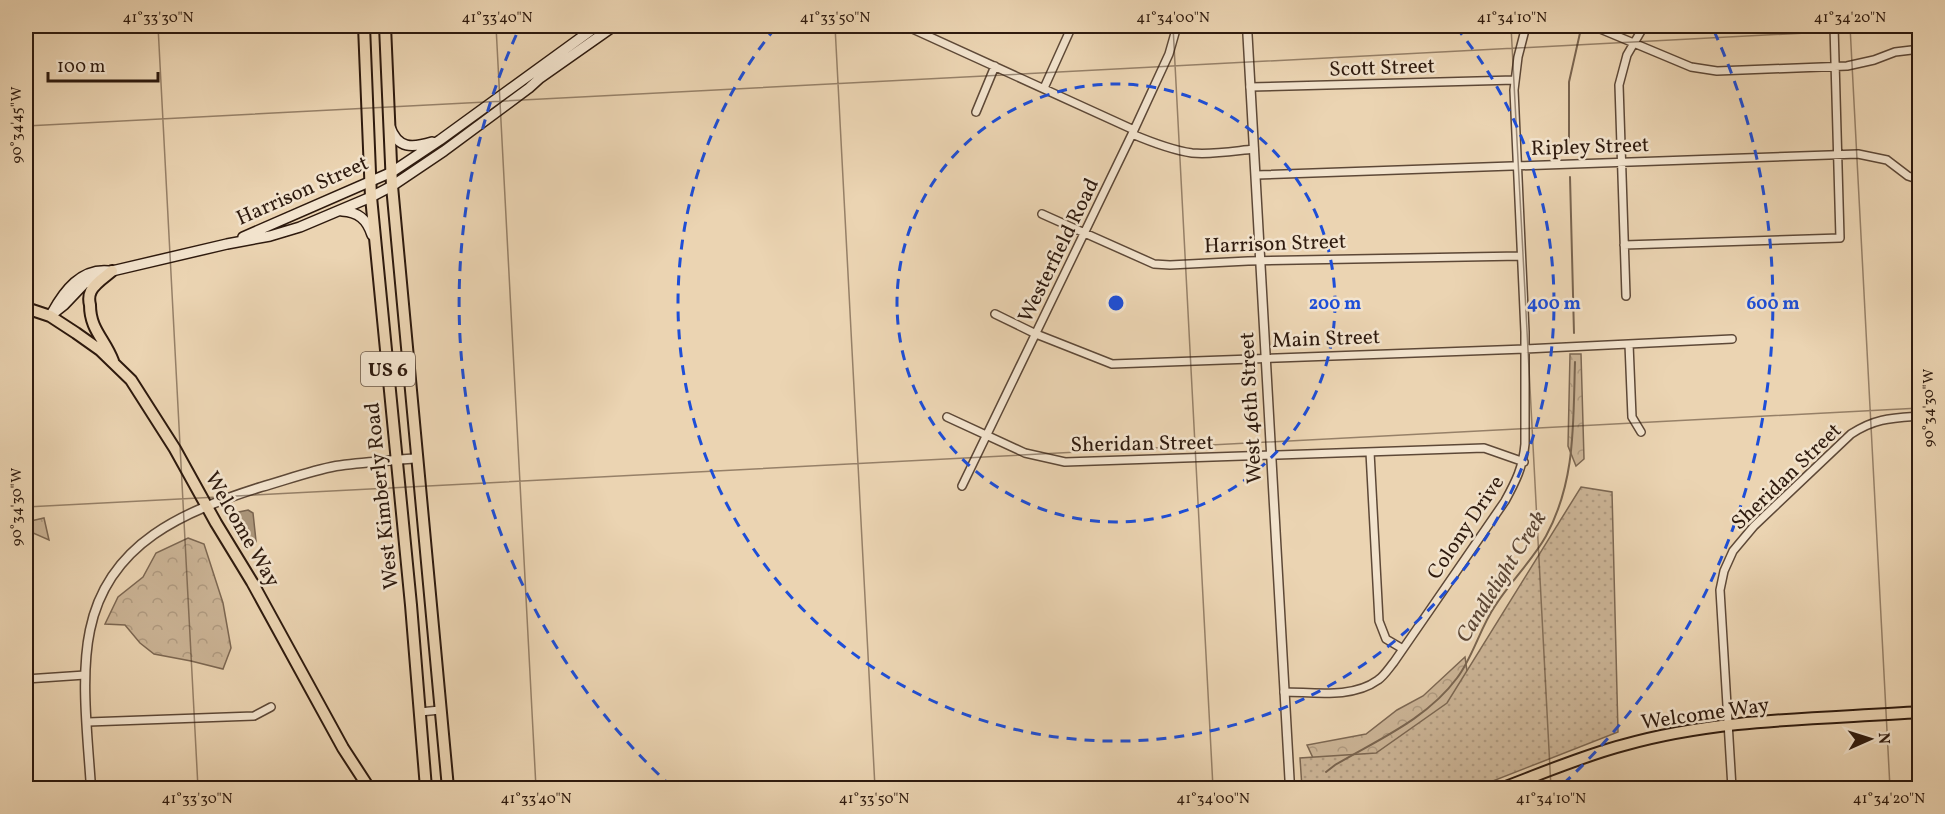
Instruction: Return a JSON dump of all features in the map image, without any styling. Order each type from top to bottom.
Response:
[{"type":"main road","name":"West Kimberly Road","points":[[364,26],[371,197],[420,712]]},
{"type":"main road","name":"West Kimberly Road","points":[[385,26],[392,186],[440,710]]},
{"type":"main road","name":"Harrison Street","points":[[227,244],[392,172],[597,26]]},
{"type":"main road","name":"Harrison Street","points":[[50,316],[63,295],[80,278],[89,273],[101,270],[112,271],[280,233],[371,197],[392,186],[453,145],[540,78],[614,26]]},
{"type":"main road","points":[[389,127],[394,137],[409,147],[440,140]]},
{"type":"main road","points":[[339,211],[351,211],[362,217],[371,230],[376,247]]},
{"type":"main road","points":[[112,271],[90,292],[90,318],[95,330],[108,347],[115,364]]},
{"type":"main road","points":[[26,308],[50,316]]},
{"type":"main road","name":"Welcome Way","points":[[50,316],[100,350],[130,380],[148,406],[252,582],[369,789]]},
{"type":"main road","name":"US 6","points":[[440,710],[448,789]]},
{"type":"main road","name":"US 6","points":[[420,712],[426,789]]},
{"type":"main road","name":"Welcome Way","points":[[1503,789],[1563,765],[1624,745],[1680,732],[1728,725],[1920,712]]},
{"type":"street","points":[[906,26],[1044,88],[1161,145],[1192,153],[1254,149]]},
{"type":"street","points":[[1044,88],[1072,26]]},
{"type":"street","name":"Westerfield Road","points":[[962,486],[1133,132],[1168,54],[1177,26]]},
{"type":"street","name":"West 46th Street","points":[[1247,26],[1290,789]]},
{"type":"street","name":"Colony Drive","points":[[1284,692],[1338,693],[1359,689],[1378,680],[1403,649],[1505,501],[1524,462],[1525,349],[1514,90],[1518,57],[1526,26]]},
{"type":"street","points":[[1593,26],[1691,67],[1717,70],[1847,66],[1895,52],[1920,49]]},
{"type":"street","points":[[1626,296],[1619,85],[1627,55],[1644,26]]},
{"type":"street","points":[[1624,245],[1840,238],[1834,26]]},
{"type":"street","points":[[976,112],[995,66]]},
{"type":"street","name":"Scott Street","points":[[1250,87],[1515,80]]},
{"type":"street","name":"Ripley Street","points":[[1256,175],[1858,154],[1887,160],[1908,176],[1920,180]]},
{"type":"street","name":"Harrison Street","points":[[1042,214],[1154,264],[1521,256]]},
{"type":"street","name":"Main Street","points":[[995,314],[1036,334],[1112,364],[1732,339]]},
{"type":"street","points":[[1629,344],[1632,417],[1641,432]]},
{"type":"street","name":"Sheridan Street","points":[[1728,725],[1720,590],[1724,571],[1733,551],[1754,526],[1851,434],[1866,424],[1898,417],[1920,416]]},
{"type":"street","name":"Sheridan Street","points":[[947,417],[1025,453],[1065,462],[1484,448],[1524,462]]},
{"type":"street","points":[[1370,452],[1379,621],[1386,639],[1403,649]]},
{"type":"street","points":[[91,789],[85,675],[90,628],[102,595],[127,557],[162,528],[206,505],[323,469],[417,458]]},
{"type":"street","points":[[26,679],[85,675]]},
{"type":"street","points":[[88,722],[254,716],[272,707]]},
{"type":"street","points":[[420,712],[440,710]]},
{"type":"street","points":[[1728,725],[1732,789]]},
{"type":"green space","points":[[1570,354],[1581,354],[1584,459],[1576,466],[1568,446]]},
{"type":"green space","points":[[1581,487],[1612,492],[1618,732],[1475,788],[1302,788],[1300,758],[1376,753],[1447,703]]},
{"type":"green space","points":[[44,518],[49,540],[31,532],[26,534],[26,522]]},
{"type":"green space","points":[[188,538],[204,544],[223,603],[231,648],[223,669],[154,654],[140,643],[125,625],[105,624],[118,597],[143,577],[156,553]]},
{"type":"green space","points":[[1465,657],[1470,691],[1327,788],[1307,745],[1366,734],[1397,710],[1423,696]]},
{"type":"shaded area","points":[[248,510],[253,513],[256,541],[255,544],[249,546],[243,539],[245,528],[235,526],[233,519],[239,512]]},
{"type":"waterway","name":"Candlelight Creek","points":[[1569,148],[1569,82],[1580,33]]},
{"type":"waterway","name":"Candlelight Creek","points":[[1570,177],[1574,333]]},
{"type":"waterway","name":"Candlelight Creek","points":[[1326,772],[1400,728],[1445,692],[1463,670],[1495,606],[1546,536],[1556,515],[1568,473],[1573,429],[1575,362]]}]
